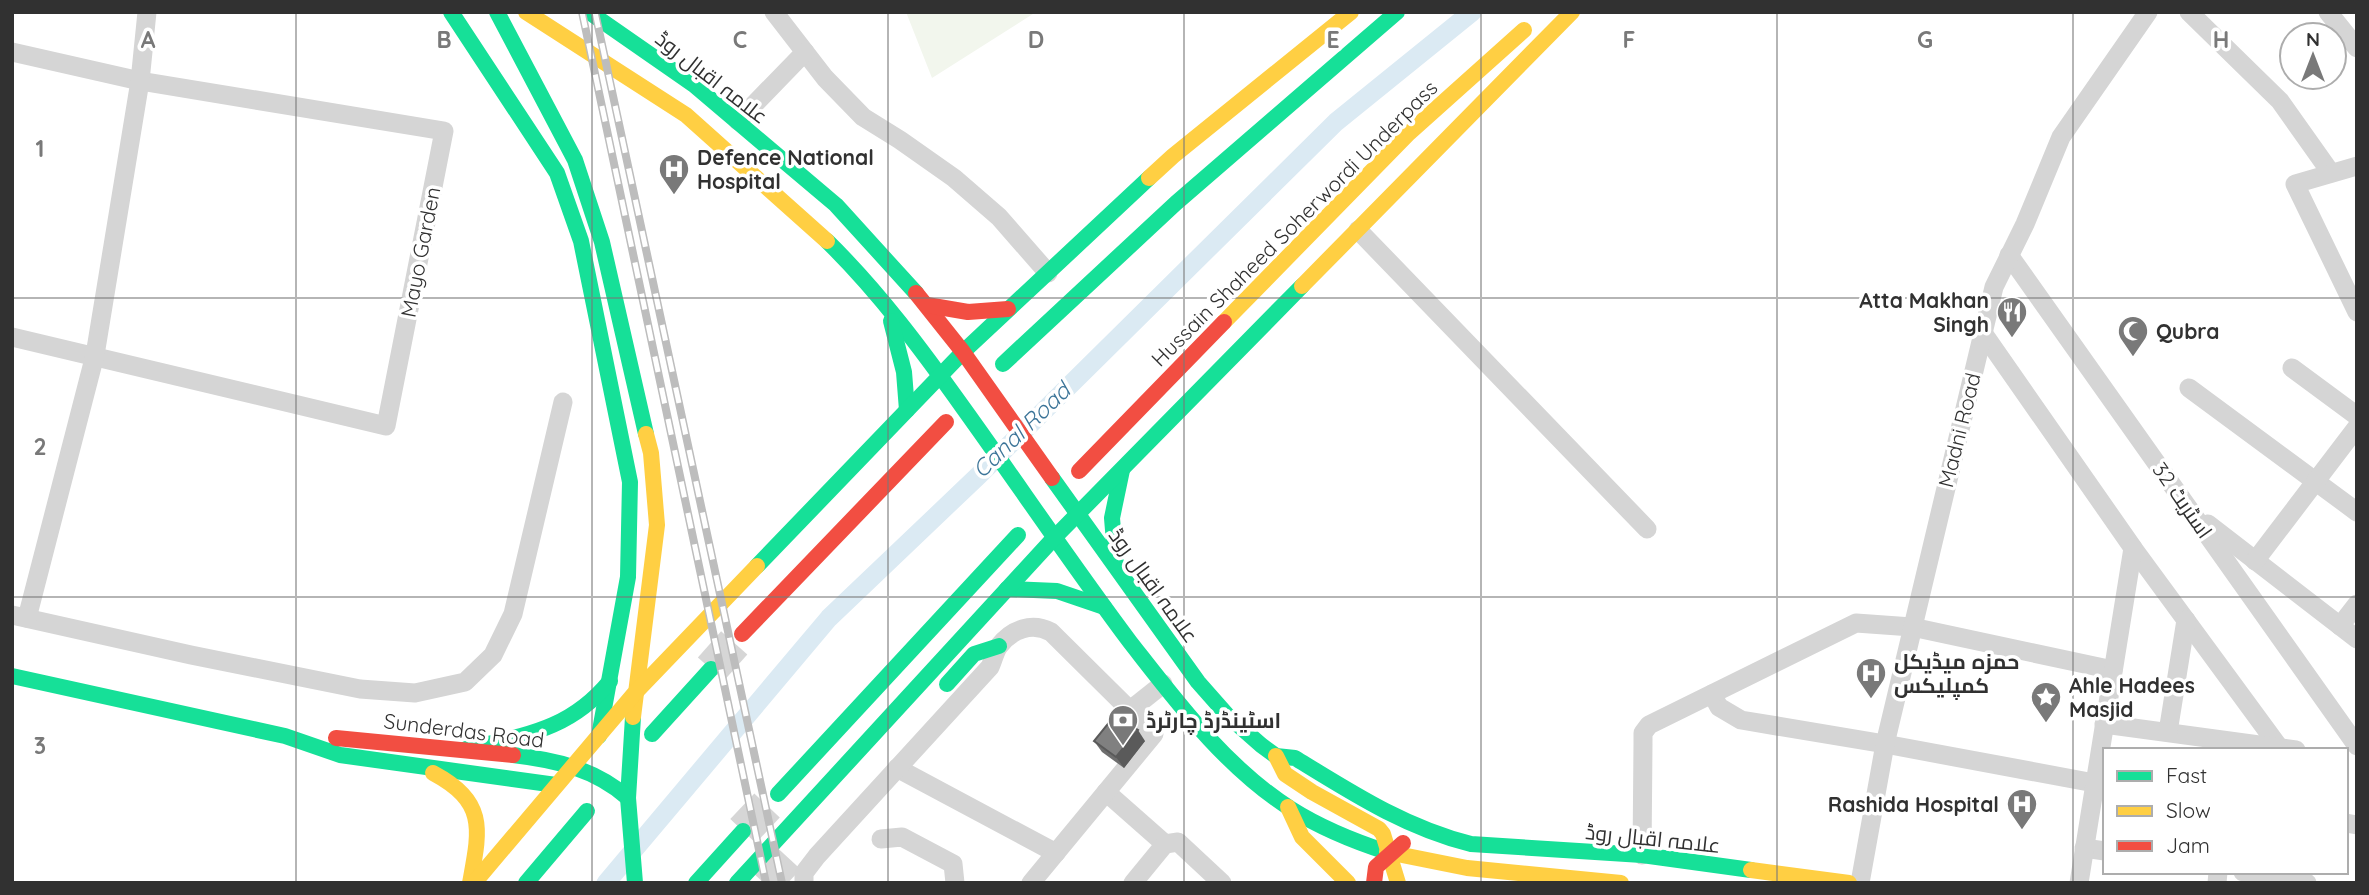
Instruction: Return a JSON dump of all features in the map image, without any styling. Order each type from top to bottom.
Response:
[{"type":"main road","points":[[451,12],[557,173],[581,241],[630,482],[628,578],[599,736]]},
{"type":"main road","points":[[497,12],[575,160],[602,242],[651,453],[657,525],[634,694],[628,800],[635,883]]},
{"type":"main road","points":[[526,12],[685,115],[819,232],[854,267],[940,376],[1054,538],[1163,684],[1210,740],[1263,789],[1288,807],[1341,836],[1389,853],[1441,863],[1620,883]]},
{"type":"main road","name":"علامہ اقبال روڈ","points":[[589,12],[695,85],[836,205],[927,305],[963,352],[1198,682],[1228,716],[1276,757],[1295,758],[1376,807],[1422,830],[1471,844],[1642,855],[1849,883]]},
{"type":"main road","points":[[472,883],[634,694],[963,352],[1173,156],[1351,12]]},
{"type":"main road","points":[[1003,364],[1176,203],[1397,12]]},
{"type":"main road","points":[[737,883],[1054,538],[1572,12]]},
{"type":"main road","name":"Hussain Shaheed Soherwordi Underpass","points":[[1079,471],[1409,132],[1535,21]]},
{"type":"main road","points":[[527,66],[529,51],[535,42],[546,38],[566,37]]},
{"type":"main road","points":[[927,305],[956,313],[1009,309]]},
{"type":"main road","points":[[887,306],[904,372],[907,410]]},
{"type":"main road","points":[[742,634],[946,422]]},
{"type":"main road","points":[[1116,566],[1112,518],[1122,470]]},
{"type":"main road","points":[[778,794],[1018,535]]},
{"type":"main road","points":[[1007,589],[1057,591],[1104,607]]},
{"type":"main road","points":[[936,696],[974,654],[999,646]]},
{"type":"main road","points":[[652,734],[711,669]]},
{"type":"main road","name":"Sunderdas Road","points":[[12,676],[285,736],[340,755],[556,785]]},
{"type":"main road","points":[[466,749],[571,719],[602,693],[611,680]]},
{"type":"main road","name":"Sunderdas Road","points":[[285,736],[466,749],[537,758],[573,766],[603,778],[628,800]]},
{"type":"main road","points":[[1276,757],[1285,774],[1379,829],[1398,883]]},
{"type":"main road","points":[[418,766],[460,788],[468,796],[476,820],[472,883]]},
{"type":"main road","points":[[1288,807],[1302,837],[1348,883]]},
{"type":"main road","points":[[526,883],[587,811]]},
{"type":"main road","points":[[1374,883],[1376,867],[1389,853],[1422,830]]},
{"type":"main road","points":[[696,883],[743,831]]},
{"type":"main road","points":[[1698,883],[1702,862]]},
{"type":"street","points":[[147,12],[140,81],[95,355],[20,616],[360,689],[415,693],[465,682],[493,654],[513,614],[563,401]]},
{"type":"street","points":[[775,12],[805,52],[863,117],[954,178],[999,217],[1048,273]]},
{"type":"street","name":"Madni Road","points":[[1860,883],[1885,744],[1994,287],[2025,224],[2060,137],[2148,12]]},
{"type":"street","points":[[2189,12],[2280,101],[2331,173]]},
{"type":"street","points":[[2328,12],[2357,48]]},
{"type":"street","name":"Mayo Garden","points":[[12,52],[140,81],[444,131],[386,426],[12,337]]},
{"type":"street","points":[[738,121],[805,52]]},
{"type":"street","points":[[2357,166],[2295,184],[2357,312]]},
{"type":"street","points":[[1358,230],[1647,529]]},
{"type":"street","name":"اسٹریٹ 32","points":[[2010,255],[2357,746]]},
{"type":"street","points":[[1983,333],[2133,548],[2186,620],[2288,748]]},
{"type":"street","points":[[2292,368],[2357,416]]},
{"type":"street","points":[[2189,388],[2357,512]]},
{"type":"street","points":[[2255,561],[2357,427]]},
{"type":"street","points":[[2191,512],[2357,639]]},
{"type":"street","points":[[2079,883],[2084,848],[2100,784],[2104,724],[2133,548]]},
{"type":"street","points":[[2340,626],[2357,604]]},
{"type":"street","points":[[2168,732],[2186,620]]},
{"type":"street","points":[[1642,855],[1643,733],[1649,726],[1856,623],[1912,627],[2113,670]]},
{"type":"street","points":[[804,883],[804,873],[817,856],[990,667],[999,646],[1015,633],[1039,625],[1051,632],[1154,734],[1031,883]]},
{"type":"street","points":[[1129,711],[1163,684]]},
{"type":"street","points":[[1712,694],[1719,707],[1741,720],[2100,784]]},
{"type":"street","points":[[2104,724],[2168,732],[2242,746],[2288,748]]},
{"type":"street","points":[[897,768],[1056,853]]},
{"type":"street","points":[[1106,792],[1165,844]]},
{"type":"street","points":[[881,839],[902,837],[953,864],[955,883]]},
{"type":"street","points":[[1133,883],[1165,844],[1178,842],[1222,883]]},
{"type":"street","points":[[2084,848],[2103,851]]},
{"type":"street","points":[[2255,874],[2307,883]]},
{"type":"shaded area","points":[[906,12],[1036,12],[932,78]]},
{"type":"building","points":[[1115,715],[1138,730],[1116,757],[1094,741]]},
{"type":"waterway","name":"Canal Road","points":[[606,883],[829,618],[978,476],[1336,122],[1472,12]]},
{"type":"tunnel","points":[[711,669],[742,634]]},
{"type":"tunnel","points":[[743,831],[778,794]]},
{"type":"tunnel","points":[[764,883],[788,857]]},
{"type":"railway","points":[[582,12],[766,883]]},
{"type":"railway","points":[[595,12],[782,883]]},
{"type":"traffic: fast","points":[[451,12],[557,173],[581,241],[630,482],[628,577],[599,736]]},
{"type":"traffic: fast","points":[[497,12],[575,160],[602,242],[646,434]]},
{"type":"traffic: fast","points":[[589,12],[694,85],[836,205],[916,293]]},
{"type":"traffic: fast","points":[[1003,364],[1176,203],[1397,12]]},
{"type":"traffic: fast","points":[[757,566],[963,352],[1149,178]]},
{"type":"traffic: fast","points":[[827,241],[864,280],[916,343],[1130,642],[1223,754],[1291,809],[1338,834],[1387,852]]},
{"type":"traffic: fast","points":[[737,883],[1054,538],[1302,286]]},
{"type":"traffic: fast","points":[[891,321],[904,372],[907,410]]},
{"type":"traffic: fast","points":[[1116,566],[1112,518],[1122,470]]},
{"type":"traffic: fast","points":[[1052,478],[1198,682],[1228,716],[1276,756],[1295,758],[1402,819],[1471,844],[1642,855],[1751,870]]},
{"type":"traffic: fast","points":[[778,794],[1018,535]]},
{"type":"traffic: fast","points":[[1007,589],[1057,591],[1104,607]]},
{"type":"traffic: fast","points":[[947,684],[974,654],[999,646]]},
{"type":"traffic: fast","points":[[652,734],[711,669]]},
{"type":"traffic: fast","points":[[12,676],[285,736],[340,755],[556,785]]},
{"type":"traffic: fast","points":[[466,749],[527,734],[562,720],[579,710],[610,681]]},
{"type":"traffic: fast","points":[[633,717],[628,798],[635,883]]},
{"type":"traffic: fast","points":[[513,755],[544,760],[588,773],[628,798]]},
{"type":"traffic: fast","points":[[526,883],[587,811]]},
{"type":"traffic: fast","points":[[696,883],[743,831]]},
{"type":"traffic: slow","points":[[526,12],[686,115],[827,241]]},
{"type":"traffic: slow","points":[[1149,178],[1351,12]]},
{"type":"traffic: slow","points":[[1302,286],[1572,12]]},
{"type":"traffic: slow","points":[[1224,322],[1409,133],[1524,30]]},
{"type":"traffic: slow","points":[[633,717],[657,525],[651,453],[646,434]]},
{"type":"traffic: slow","points":[[474,883],[634,694],[757,566]]},
{"type":"traffic: slow","points":[[1276,756],[1285,774],[1379,829],[1383,834],[1398,883]]},
{"type":"traffic: slow","points":[[433,773],[463,795],[476,819],[476,847],[470,883]]},
{"type":"traffic: slow","points":[[1288,807],[1302,837],[1348,883]]},
{"type":"traffic: slow","points":[[1387,852],[1467,868],[1621,883]]},
{"type":"traffic: slow","points":[[1751,870],[1849,883]]},
{"type":"traffic: jam","points":[[916,293],[963,352],[1052,478]]},
{"type":"traffic: jam","points":[[927,305],[968,312],[1008,309]]},
{"type":"traffic: jam","points":[[1079,471],[1224,322]]},
{"type":"traffic: jam","points":[[742,634],[946,422]]},
{"type":"traffic: jam","points":[[336,738],[513,755]]},
{"type":"traffic: jam","points":[[1374,883],[1376,867],[1403,843]]},
{"type":"place","name":"Defence National Hospital","points":[[674,196]]},
{"type":"place","name":"Atta Makhan Singh","points":[[2012,339]]},
{"type":"place","name":"Qubra","points":[[2133,358]]},
{"type":"place","name":"حمزہ میڈیکل کمپلیکس","points":[[1871,700]]},
{"type":"place","name":"Ahle Hadees Masjid","points":[[2046,724]]},
{"type":"place","name":"اسٹینڈرڈ چارٹرڈ","points":[[1123,747]]},
{"type":"place","name":"Rashida Hospital","points":[[2022,831]]}]
